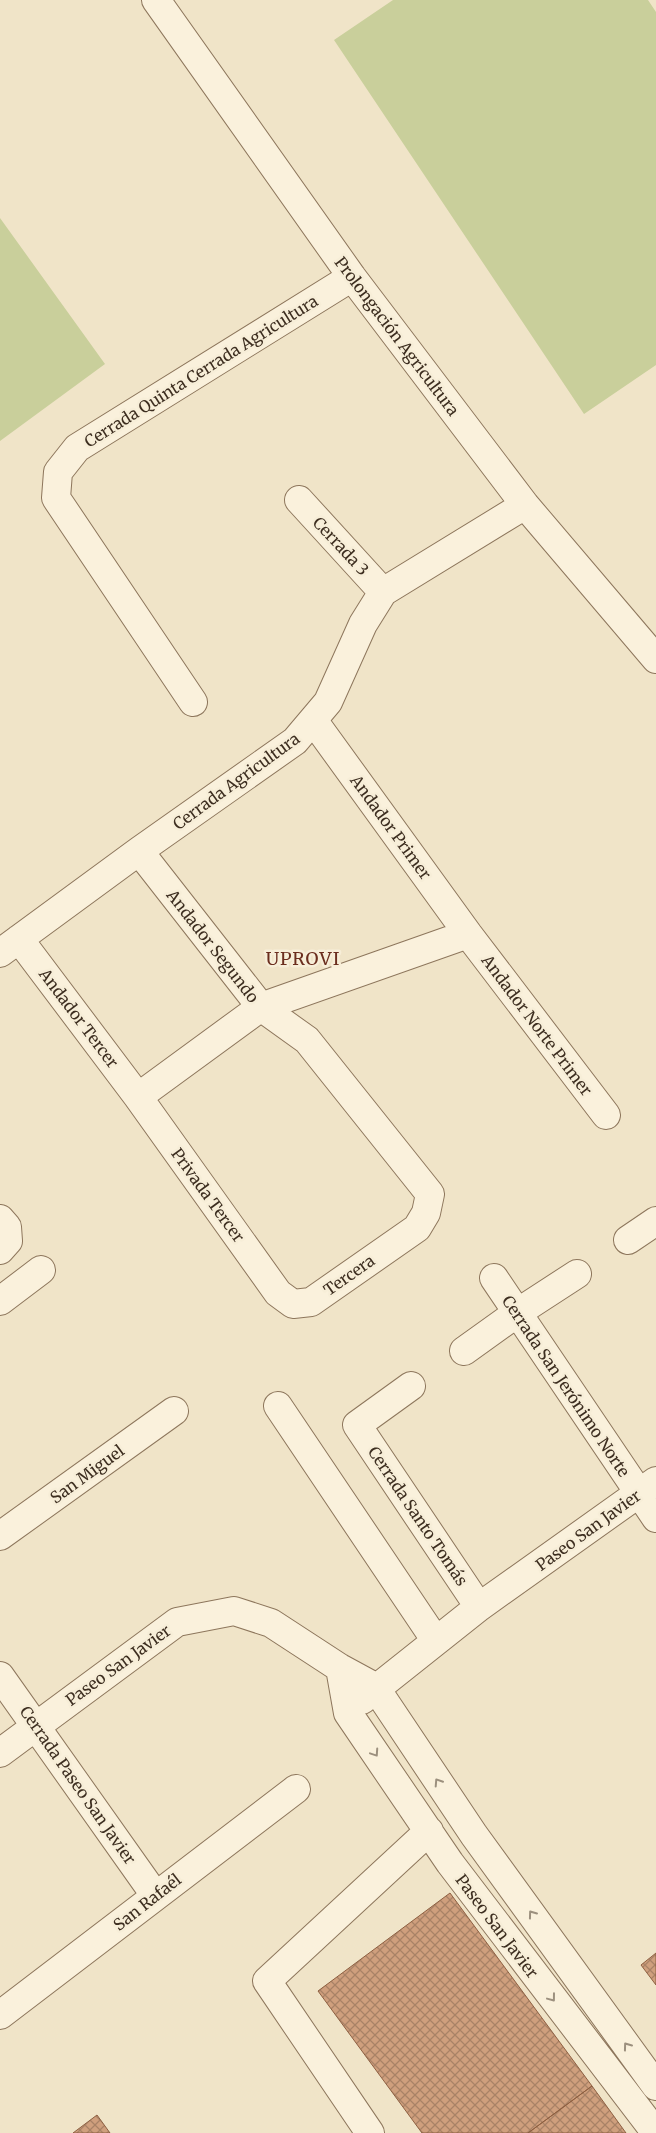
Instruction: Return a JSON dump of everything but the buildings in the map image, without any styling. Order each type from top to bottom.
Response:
[{"type":"street","name":"Prolongación Agricultura","points":[[156,0],[352,277],[525,505],[656,659]]},
{"type":"street","name":"Cerrada Quinta Cerrada Agricultura","points":[[192,702],[56,498],[58,472],[77,448],[352,277]]},
{"type":"street","name":"Cerrada 3","points":[[299,500],[383,592]]},
{"type":"street","name":"Cerrada Agricultura","points":[[10,946],[139,851],[295,741],[328,702],[363,624],[383,592],[525,505]]},
{"type":"street","name":"Andador Primer","points":[[313,720],[468,934]]},
{"type":"street","name":"Andador Segundo","points":[[139,851],[261,1007],[307,1040],[430,1194],[426,1213],[418,1228]]},
{"type":"street","points":[[138,1097],[261,1007],[468,934]]},
{"type":"street","name":"Andador Norte Primer","points":[[468,934],[606,1115]]},
{"type":"street","name":"Andador Tercer","points":[[10,946],[138,1097]]},
{"type":"street","name":"Privada Tercer","points":[[138,1097],[278,1293]]},
{"type":"street","points":[[0,1219],[7,1227],[8,1241],[0,1250]]},
{"type":"street","points":[[628,1240],[656,1221]]},
{"type":"street","name":"Tercera","points":[[278,1293],[293,1304],[311,1302],[418,1228]]},
{"type":"street","points":[[0,1301],[41,1270]]},
{"type":"street","points":[[464,1351],[517,1313],[577,1274]]},
{"type":"street","name":"Cerrada San Jerónimo Norte","points":[[494,1278],[517,1313],[647,1487],[656,1518]]},
{"type":"street","name":"Cerrada Santo Tomás","points":[[411,1386],[357,1425],[480,1607]]},
{"type":"street","points":[[278,1406],[436,1641]]},
{"type":"street","name":"San Miguel","points":[[0,1536],[174,1411]]},
{"type":"street","name":"Paseo San Javier","points":[[348,1713],[376,1687],[480,1607],[647,1487]]},
{"type":"street","name":"Paseo San Javier","points":[[0,1753],[177,1622],[234,1611],[272,1623],[340,1668],[376,1687],[456,1810],[656,2086]]},
{"type":"street","name":"Paseo San Javier","points":[[340,1668],[348,1713],[428,1831],[476,1898],[656,2133]]},
{"type":"street","name":"Cerrada Paseo San Javier","points":[[0,1676],[155,1895]]},
{"type":"street","name":"San Rafaél","points":[[0,2015],[296,1789]]},
{"type":"street","points":[[370,2133],[267,1982],[428,1831]]},
{"type":"street","points":[[476,1898],[504,1876]]},
{"type":"green space","points":[[393,0],[648,0],[656,12],[656,365],[584,414],[334,40]]},
{"type":"green space","points":[[0,218],[105,364],[0,441]]},
{"type":"district","name":"UPROVI","points":[[303,958]]}]
